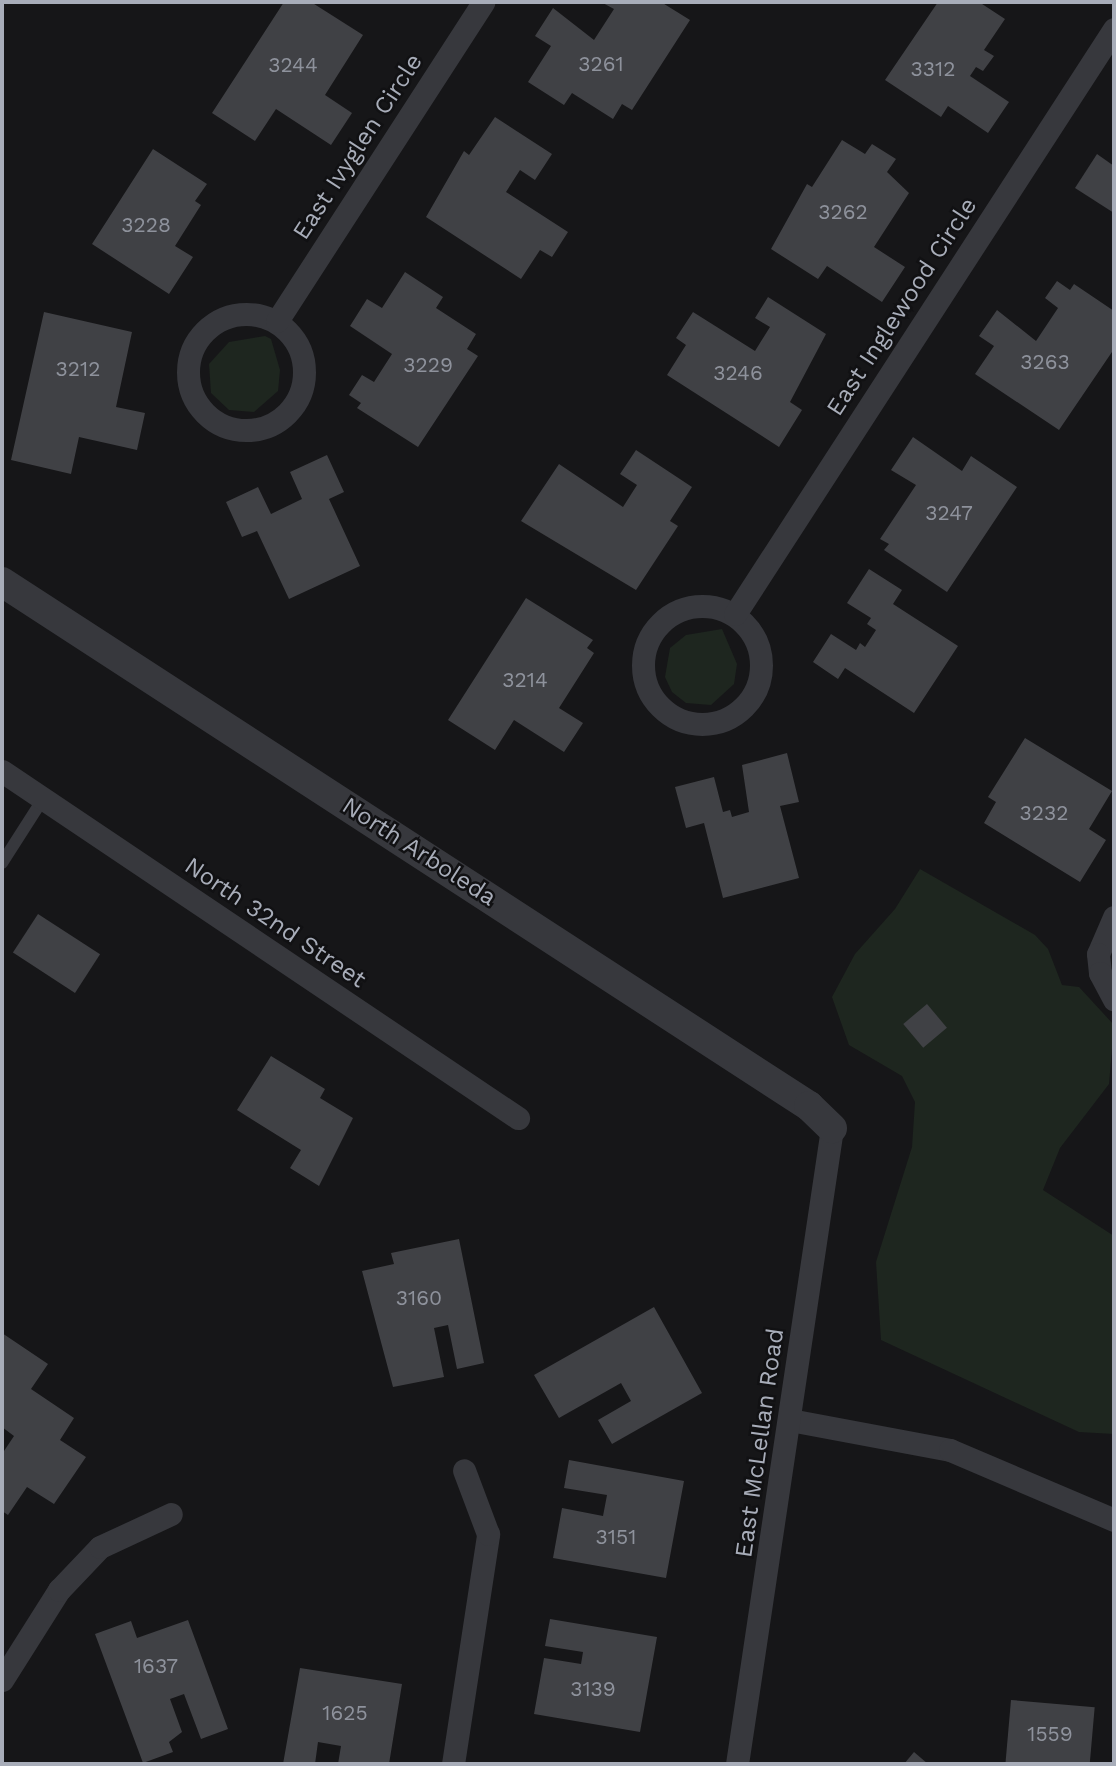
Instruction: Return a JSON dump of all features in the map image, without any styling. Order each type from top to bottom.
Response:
[{"type":"street","name":"East Ivyglen Circle","points":[[277,321],[484,2]]},
{"type":"street","name":"East Inglewood Circle","points":[[735,614],[1114,29]]},
{"type":"street","points":[[240,313],[277,321],[301,351],[304,370],[295,404],[282,418],[248,431],[214,421],[189,387],[192,347],[221,319],[240,313]]},
{"type":"street","name":"North Arboleda","points":[[2,582],[809,1106],[832,1128]]},
{"type":"street","points":[[700,606],[735,614],[759,648],[757,687],[747,704],[714,723],[676,718],[649,691],[645,653],[652,635],[681,610],[700,606]]},
{"type":"street","name":"North 32nd Street","points":[[2,771],[518,1118]]},
{"type":"street","points":[[1114,917],[1098,954],[1100,973],[1114,999]]},
{"type":"street","name":"East McLellan Road","points":[[737,1764],[832,1128]]},
{"type":"street","points":[[790,1420],[950,1450],[1114,1520]]},
{"type":"street","points":[[453,1764],[488,1534],[464,1470]]},
{"type":"street","points":[[2,1679],[59,1590],[100,1547],[171,1514]]},
{"type":"lane","points":[[2,863],[43,799]]},
{"type":"shaded area","points":[[265,336],[271,339],[280,370],[278,391],[254,412],[229,410],[211,393],[209,364],[229,342]]},
{"type":"shaded area","points":[[722,629],[737,664],[734,684],[711,705],[686,703],[672,692],[665,677],[670,648],[686,635]]},
{"type":"shaded area","points":[[920,869],[1035,935],[1048,949],[1062,985],[1079,987],[1114,1025],[1109,1084],[1060,1148],[1043,1190],[1114,1236],[1114,1434],[1079,1432],[881,1340],[876,1262],[912,1147],[915,1102],[902,1076],[849,1045],[832,997],[855,954],[895,909]]},
{"type":"building","points":[[284,2],[311,2],[363,35],[325,95],[352,113],[331,145],[276,109],[255,141],[212,113]]},
{"type":"building","points":[[601,2],[661,2],[690,20],[632,110],[622,104],[613,119],[572,93],[564,105],[528,82],[551,46],[535,36],[553,8],[594,40],[614,9]]},
{"type":"building","points":[[938,2],[979,2],[1005,19],[984,50],[994,56],[983,71],[976,67],[970,76],[1009,102],[988,133],[948,106],[941,117],[885,80]]},
{"type":"building","points":[[495,117],[552,154],[535,180],[520,170],[506,192],[568,232],[552,257],[540,250],[521,279],[426,217],[464,151],[469,155]]},
{"type":"building","points":[[842,140],[865,154],[872,144],[896,159],[887,172],[909,193],[874,247],[905,267],[882,302],[827,266],[818,279],[771,249],[807,184],[812,187]]},
{"type":"building","points":[[153,149],[207,184],[195,201],[201,205],[175,246],[193,257],[169,294],[92,244]]},
{"type":"building","points":[[1097,154],[1114,166],[1114,213],[1075,188]]},
{"type":"building","points":[[405,272],[443,297],[436,308],[476,334],[467,349],[478,356],[418,447],[357,408],[361,403],[349,395],[362,375],[374,382],[392,354],[350,326],[367,299],[382,308]]},
{"type":"building","points":[[1057,281],[1070,290],[1074,284],[1114,311],[1114,349],[1059,430],[975,374],[994,346],[979,336],[997,310],[1036,341],[1058,308],[1045,298]]},
{"type":"building","points":[[768,297],[826,334],[790,402],[802,410],[779,447],[667,375],[686,345],[676,338],[693,312],[755,351],[770,327],[755,318]]},
{"type":"building","points":[[44,312],[132,332],[116,407],[145,413],[137,450],[79,437],[71,474],[11,460]]},
{"type":"building","points":[[913,437],[962,471],[971,456],[1017,487],[947,592],[884,550],[889,544],[880,539],[916,485],[891,470]]},
{"type":"building","points":[[636,450],[692,487],[670,521],[678,526],[636,590],[521,521],[559,464],[623,507],[637,485],[620,474]]},
{"type":"building","points":[[327,455],[344,492],[329,499],[360,566],[289,599],[257,531],[242,537],[226,502],[258,487],[271,514],[302,499],[290,472]]},
{"type":"building","points":[[869,569],[902,590],[893,604],[958,646],[914,713],[845,668],[838,679],[813,662],[831,634],[856,650],[860,643],[865,647],[876,630],[867,624],[871,618],[847,603]]},
{"type":"building","points":[[526,598],[593,640],[587,648],[594,653],[559,708],[583,723],[564,752],[514,720],[495,750],[448,720]]},
{"type":"building","points":[[1025,738],[1112,791],[1089,829],[1106,840],[1080,882],[984,823],[996,802],[988,797]]},
{"type":"building","points":[[787,753],[799,802],[780,806],[799,878],[723,898],[704,823],[686,828],[675,787],[714,777],[723,812],[730,810],[732,817],[749,812],[742,765]]},
{"type":"building","points":[[38,914],[100,954],[75,993],[13,953]]},
{"type":"building","points":[[927,1004],[947,1028],[923,1048],[903,1024]]},
{"type":"building","points":[[271,1056],[325,1089],[320,1098],[353,1118],[319,1186],[290,1168],[301,1150],[237,1110]]},
{"type":"building","points":[[459,1239],[484,1363],[457,1369],[448,1325],[434,1328],[444,1377],[393,1387],[362,1271],[394,1264],[391,1253]]},
{"type":"building","points":[[654,1307],[702,1393],[612,1444],[598,1420],[631,1401],[621,1383],[559,1418],[534,1375]]},
{"type":"building","points":[[2,1333],[48,1364],[31,1389],[74,1418],[60,1440],[86,1457],[54,1504],[27,1487],[8,1515],[2,1511],[2,1454],[14,1436],[2,1427]]},
{"type":"building","points":[[569,1460],[684,1481],[666,1578],[553,1558],[562,1508],[603,1516],[607,1495],[564,1488]]},
{"type":"building","points":[[550,1619],[657,1637],[640,1732],[534,1714],[544,1658],[581,1664],[583,1652],[545,1646]]},
{"type":"building","points":[[188,1620],[228,1729],[201,1739],[184,1694],[170,1699],[182,1732],[169,1742],[173,1752],[143,1763],[95,1634],[131,1621],[137,1638]]},
{"type":"building","points":[[300,1668],[402,1684],[389,1764],[338,1764],[341,1746],[318,1742],[315,1764],[283,1764]]},
{"type":"building","points":[[1011,1700],[1095,1707],[1090,1764],[1005,1764]]},
{"type":"building","points":[[914,1752],[928,1764],[904,1764]]}]
